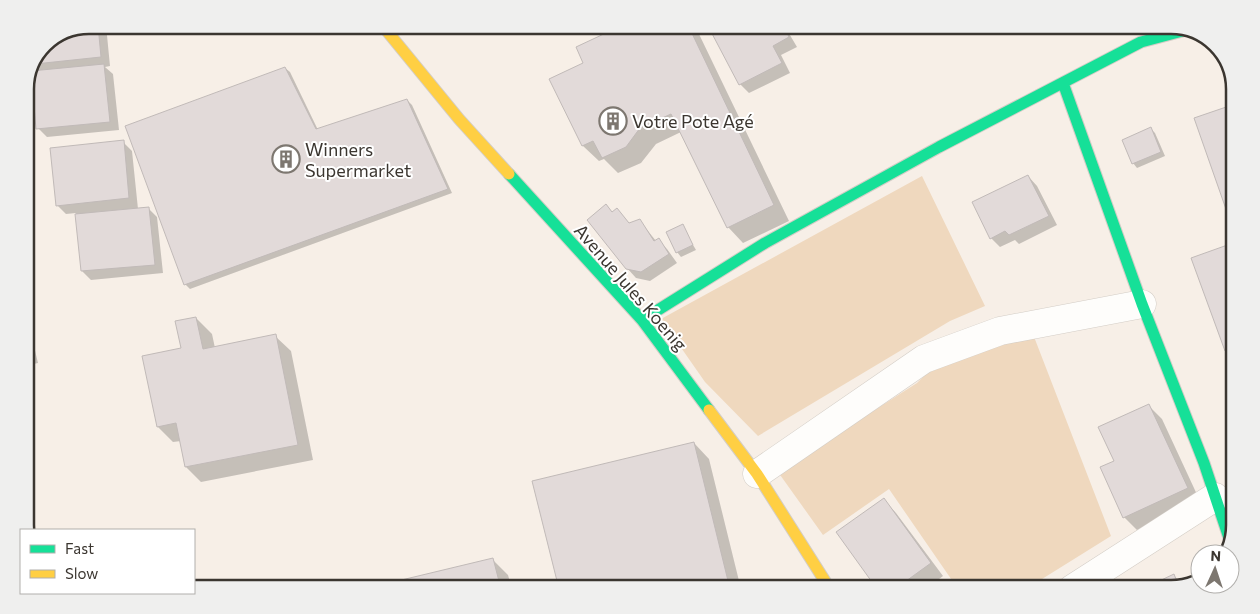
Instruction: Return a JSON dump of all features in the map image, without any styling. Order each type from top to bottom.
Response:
[{"type":"street","name":"Avenue Jules Koenig","points":[[389,34],[459,119],[642,320],[757,474],[824,580]]},
{"type":"street","points":[[642,320],[765,243],[939,147],[1141,42],[1171,34]]},
{"type":"street","points":[[1063,82],[1142,304],[1226,528]]},
{"type":"street","points":[[757,474],[924,359],[1000,332],[1142,304]]},
{"type":"street","points":[[1086,580],[1215,497]]},
{"type":"shaded area","points":[[922,176],[985,306],[950,321],[758,436],[705,382],[661,319]]},
{"type":"shaded area","points":[[1031,329],[1111,536],[1040,580],[952,580],[889,489],[823,535],[778,472],[917,383],[939,361]]},
{"type":"building","points":[[99,34],[101,57],[40,63],[58,43],[78,35]]},
{"type":"building","name":"Votre Pote Agé","points":[[604,34],[692,34],[774,205],[727,228],[671,114],[640,128],[626,147],[602,158],[593,141],[582,146],[549,79],[583,63],[576,47]]},
{"type":"building","points":[[712,34],[788,34],[789,37],[773,46],[782,63],[739,85]]},
{"type":"building","points":[[104,64],[110,122],[36,129],[34,85],[37,70]]},
{"type":"building","name":"Winners Supermarket","points":[[285,67],[316,129],[407,99],[448,189],[184,285],[125,126]]},
{"type":"building","points":[[1226,107],[1226,209],[1194,118]]},
{"type":"building","points":[[1151,127],[1161,152],[1132,164],[1122,140]]},
{"type":"building","points":[[124,140],[129,198],[56,206],[50,148]]},
{"type":"building","points":[[1028,175],[1049,216],[1009,235],[1005,231],[990,239],[972,202]]},
{"type":"building","points":[[606,204],[612,212],[617,208],[629,223],[640,219],[654,241],[659,238],[669,254],[641,272],[626,269],[587,220]]},
{"type":"building","points":[[149,207],[155,265],[81,271],[75,214]]},
{"type":"building","points":[[683,224],[693,245],[676,253],[666,232]]},
{"type":"building","points":[[1226,246],[1226,351],[1225,351],[1191,258]]},
{"type":"building","points":[[196,317],[203,349],[276,334],[298,445],[185,467],[176,423],[157,427],[142,356],[181,348],[175,321]]},
{"type":"building","points":[[1149,404],[1188,488],[1123,518],[1100,467],[1114,461],[1098,427]]},
{"type":"building","points":[[694,442],[728,580],[557,580],[532,481]]},
{"type":"building","points":[[884,498],[931,563],[907,580],[871,580],[836,532]]},
{"type":"building","points":[[493,558],[499,580],[401,580]]},
{"type":"building","points":[[1174,574],[1176,580],[1172,580],[1161,580]]},
{"type":"traffic: fast","points":[[642,320],[765,243],[939,147],[1141,42],[1171,34]]},
{"type":"traffic: fast","points":[[1063,83],[1142,304],[1204,463],[1226,528]]},
{"type":"traffic: fast","points":[[509,174],[642,320],[709,410]]},
{"type":"traffic: slow","points":[[389,34],[459,119],[509,174]]},
{"type":"traffic: slow","points":[[709,410],[757,474],[824,580]]},
{"type":"place","name":"Votre Pote Agé","points":[[613,121]]},
{"type":"place","name":"Winners Supermarket","points":[[286,159]]}]
